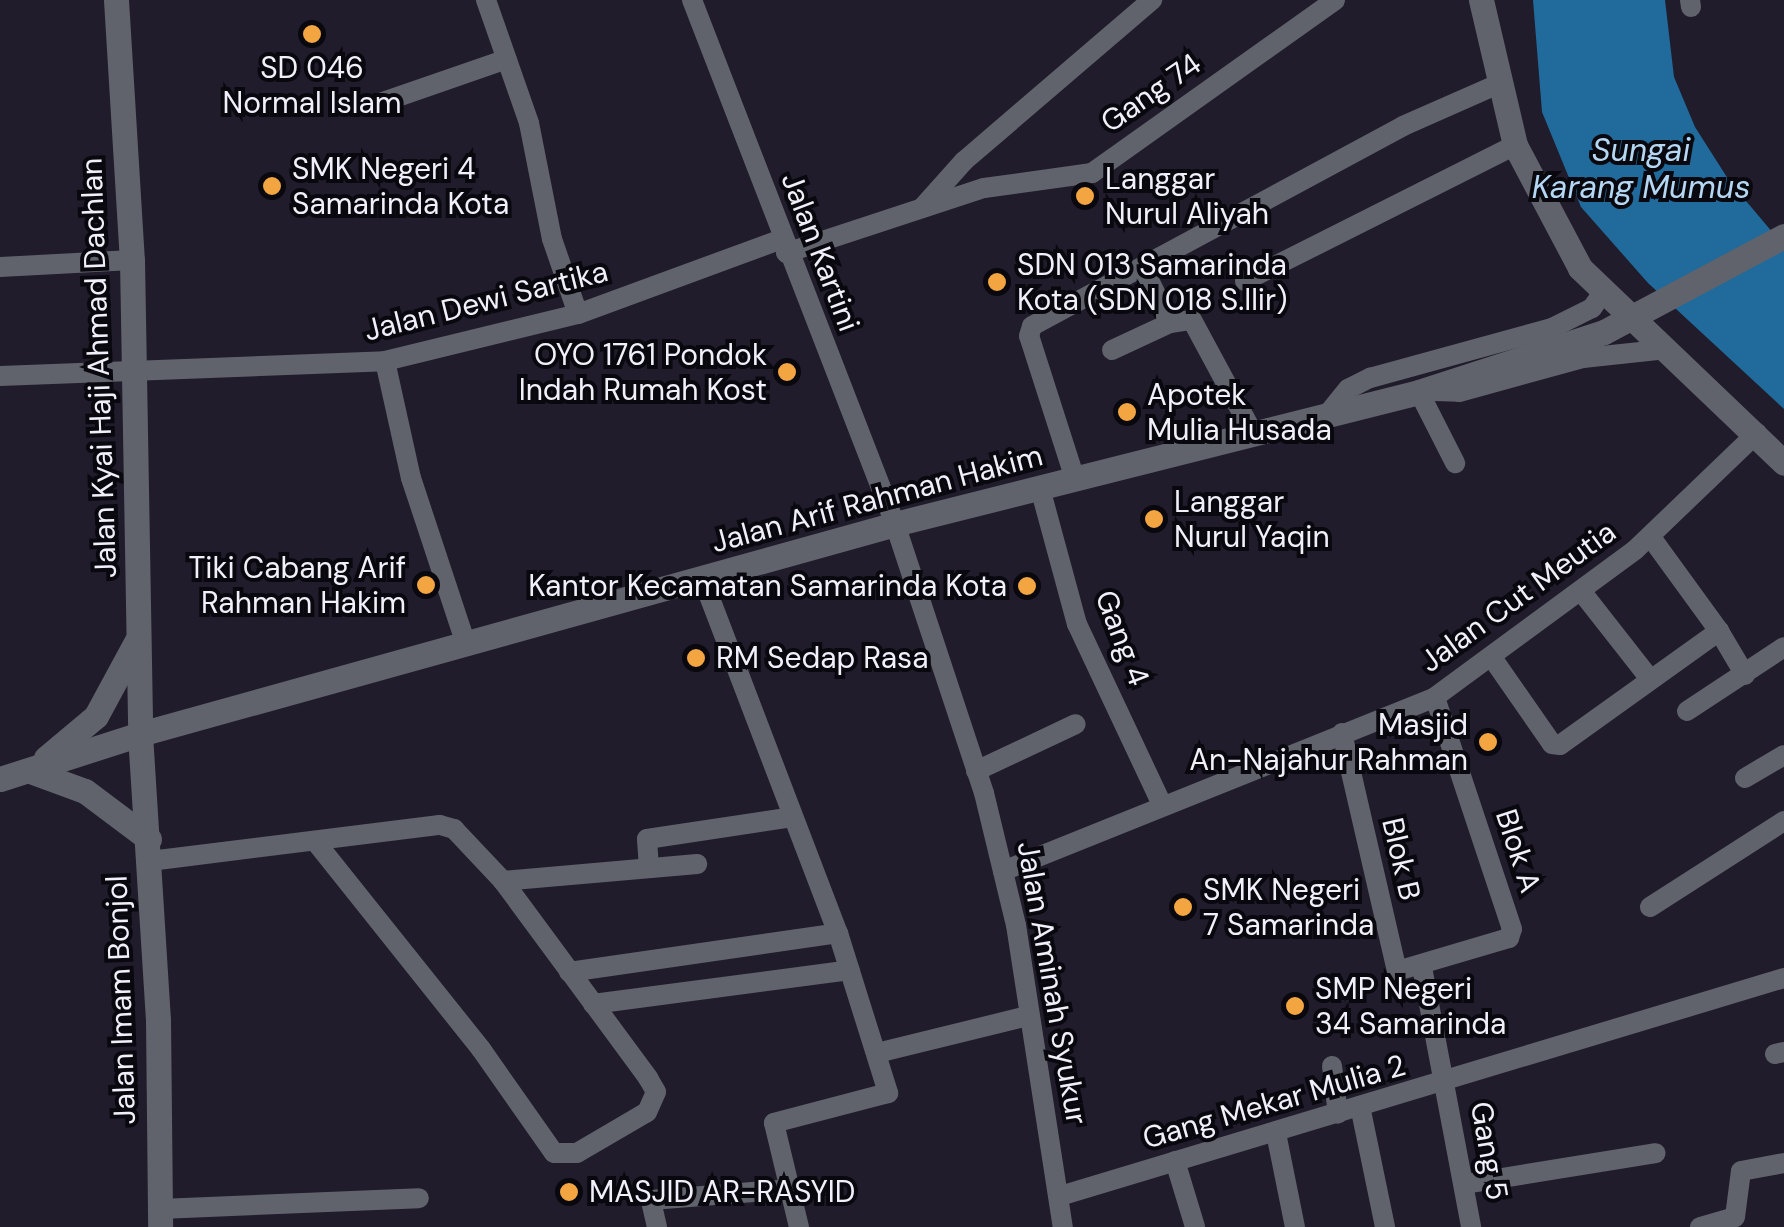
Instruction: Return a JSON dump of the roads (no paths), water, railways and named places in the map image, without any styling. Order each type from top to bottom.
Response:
[{"type":"street","name":"Jalan Kyai Haji Ahmad Dachlan","points":[[116,0],[136,376],[140,734]]},
{"type":"street","points":[[486,0],[529,123],[552,239],[578,314]]},
{"type":"street","name":"Jalan Kartini","points":[[692,0],[784,246],[895,524]]},
{"type":"street","points":[[917,210],[964,162],[1152,0]]},
{"type":"street","name":"Gang 74","points":[[917,210],[984,188],[1092,173],[1334,0]]},
{"type":"street","points":[[1481,0],[1496,85],[1515,145],[1562,237],[1622,308],[1758,433],[1784,463]]},
{"type":"street","points":[[380,103],[507,59]]},
{"type":"street","points":[[1074,479],[1029,330],[1403,126],[1496,85]]},
{"type":"street","points":[[1244,280],[1515,145]]},
{"type":"street","name":"Jalan Dewi Sartika","points":[[0,376],[136,376],[385,361],[578,314],[784,246],[917,210]]},
{"type":"street","name":"Jalan Arif Rahman Hakim","points":[[19,775],[140,734],[895,524],[1430,388],[1576,343],[1622,308],[1784,236]]},
{"type":"street","points":[[0,267],[132,260]]},
{"type":"street","points":[[1143,268],[1170,324]]},
{"type":"street","points":[[1326,416],[1348,389],[1370,378],[1552,328],[1592,308],[1622,308]]},
{"type":"street","points":[[1112,350],[1170,324],[1192,320],[1254,435]]},
{"type":"street","points":[[1455,463],[1430,388],[1460,392],[1582,358],[1667,350]]},
{"type":"street","points":[[385,361],[410,478],[466,644]]},
{"type":"street","name":"Jalan Cut Meutia","points":[[1003,871],[1436,696],[1494,659],[1650,536],[1758,433]]},
{"type":"street","name":"Gang 4","points":[[1040,488],[1077,624],[1162,804]]},
{"type":"street","name":"Jalan Aminah Syukur","points":[[895,524],[976,771],[1003,871],[1063,1227]]},
{"type":"street","points":[[1650,536],[1719,630],[1746,675]]},
{"type":"street","points":[[703,580],[838,934],[878,1053],[886,1096],[774,1123],[799,1227]]},
{"type":"street","points":[[1581,591],[1650,679]]},
{"type":"street","points":[[1494,659],[1552,744],[1569,739],[1719,630]]},
{"type":"street","points":[[19,775],[96,716],[141,633]]},
{"type":"street","points":[[1687,712],[1784,647]]},
{"type":"street","name":"Blok A","points":[[1422,968],[1508,938],[1512,929],[1436,696]]},
{"type":"street","points":[[976,771],[1076,724]]},
{"type":"street","name":"Blok B","points":[[1342,733],[1394,968],[1402,973],[1422,968]]},
{"type":"street","name":"Jalan Imam Bonjol","points":[[140,734],[147,770],[160,1218]]},
{"type":"street","points":[[1745,778],[1784,755]]},
{"type":"street","points":[[19,775],[85,791],[150,850],[315,840],[440,825],[464,838],[502,881],[648,1078],[653,1104],[577,1153],[554,1153],[480,1048],[315,840]]},
{"type":"street","points":[[649,868],[647,840],[792,817]]},
{"type":"street","points":[[1650,907],[1784,820]]},
{"type":"street","points":[[502,881],[697,864]]},
{"type":"street","points":[[569,972],[838,934]]},
{"type":"street","points":[[1422,968],[1448,1084]]},
{"type":"street","points":[[593,1004],[850,970]]},
{"type":"street","name":"Gang Mekar Mulia 2","points":[[1060,1196],[1360,1106],[1448,1084],[1784,978]]},
{"type":"street","points":[[878,1053],[1028,1016]]},
{"type":"street","points":[[1332,1066],[1338,1114]]},
{"type":"street","name":"Gang 5","points":[[1448,1084],[1471,1227]]},
{"type":"street","points":[[1360,1106],[1385,1227]]},
{"type":"street","points":[[1276,1133],[1296,1227]]},
{"type":"street","points":[[1465,1184],[1656,1153]]},
{"type":"street","points":[[1175,1161],[1195,1227]]},
{"type":"street","points":[[1700,1227],[1735,1217],[1739,1173],[1784,1163]]},
{"type":"street","points":[[657,1227],[652,1200],[790,1189]]},
{"type":"street","points":[[160,1218],[418,1198]]},
{"type":"water","name":"Sungai Karang Mumus","points":[[1533,0],[1665,0],[1674,77],[1695,127],[1730,182],[1784,246],[1784,409],[1648,283],[1581,207],[1542,112]]},
{"type":"place","name":"SD 046 Normal Islam","points":[[312,34]]},
{"type":"place","name":"SMK Negeri 4 Samarinda Kota","points":[[272,186]]},
{"type":"place","name":"Langgar Nurul Aliyah","points":[[1085,196]]},
{"type":"place","name":"SDN 013 Samarinda Kota (SDN 018 S.Ilir)","points":[[997,282]]},
{"type":"place","name":"OYO 1761 Pondok Indah Rumah Kost","points":[[787,372]]},
{"type":"place","name":"Apotek Mulia Husada","points":[[1127,412]]},
{"type":"place","name":"Langgar Nurul Yaqin","points":[[1154,519]]},
{"type":"place","name":"Tiki Cabang Arif Rahman Hakim","points":[[426,585]]},
{"type":"place","name":"Kantor Kecamatan Samarinda Kota","points":[[1027,586]]},
{"type":"place","name":"RM Sedap Rasa","points":[[696,658]]},
{"type":"place","name":"Masjid An-Najahur Rahman","points":[[1488,742]]},
{"type":"place","name":"SMK Negeri 7 Samarinda","points":[[1183,907]]},
{"type":"place","name":"SMP Negeri 34 Samarinda","points":[[1295,1006]]},
{"type":"place","name":"MASJID AR-RASYID","points":[[569,1192]]}]
